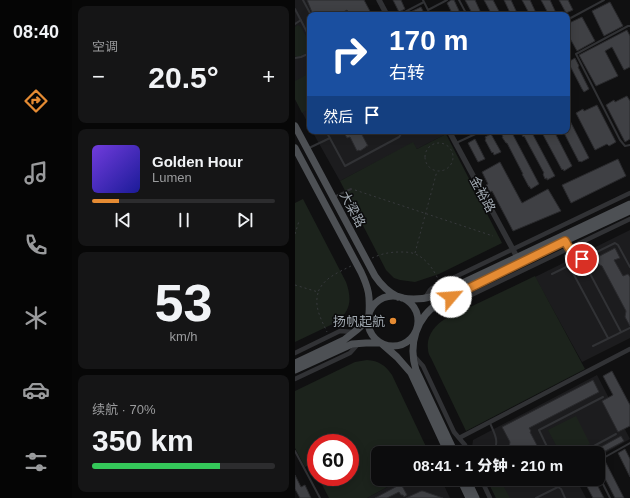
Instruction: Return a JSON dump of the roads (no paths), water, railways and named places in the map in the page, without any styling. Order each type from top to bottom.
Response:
[{"type":"main road","name":"大梁路","points":[[295,126],[379,283],[384,288],[400,297]]},
{"type":"main road","name":"大梁路","points":[[295,148],[357,263],[368,289],[368,317]]},
{"type":"main road","points":[[295,363],[343,340],[368,317],[374,304],[381,299],[389,296],[411,300],[435,296],[630,204]]},
{"type":"main road","points":[[295,370],[352,344],[381,343],[395,346],[404,344],[412,338],[424,316],[435,305],[565,241],[630,212]]},
{"type":"main road","points":[[400,297],[409,302],[417,317],[418,321],[413,341],[413,361],[452,446]]},
{"type":"main road","points":[[368,317],[369,328],[372,335],[397,357],[411,373],[445,446]]},
{"type":"main road","points":[[463,486],[469,498]]},
{"type":"main road","points":[[470,486],[476,498]]},
{"type":"street","points":[[379,0],[385,12]]},
{"type":"street","name":"金裕路","points":[[450,134],[517,257]]},
{"type":"street","points":[[425,298],[429,290],[441,283],[630,193]]},
{"type":"street","points":[[430,309],[440,310],[630,219]]},
{"type":"street","points":[[295,352],[340,331],[353,332]]},
{"type":"street","points":[[295,379],[350,353],[359,343]]},
{"type":"street","points":[[459,438],[630,349]]},
{"type":"street","points":[[413,354],[423,366],[453,432],[466,446]]},
{"type":"street","points":[[484,486],[490,498]]},
{"type":"lane","points":[[303,0],[309,12]]},
{"type":"lane","points":[[404,12],[423,1],[428,10],[447,0]]},
{"type":"lane","points":[[459,0],[465,12]]},
{"type":"lane","points":[[570,18],[604,0]]},
{"type":"lane","points":[[295,10],[307,32]]},
{"type":"lane","points":[[295,24],[301,20]]},
{"type":"lane","points":[[630,26],[576,54],[619,140],[625,146],[630,145]]},
{"type":"lane","points":[[295,58],[307,54]]},
{"type":"lane","points":[[327,134],[345,166],[399,137],[401,134]]},
{"type":"lane","points":[[455,143],[475,134]]},
{"type":"lane","points":[[307,149],[329,138]]},
{"type":"lane","points":[[333,198],[351,189]]},
{"type":"lane","points":[[565,241],[569,248],[577,251],[582,259],[621,332]]},
{"type":"lane","points":[[552,274],[615,243],[618,245],[630,267]]},
{"type":"lane","points":[[569,248],[565,256],[565,260],[608,338]]},
{"type":"lane","points":[[593,346],[630,328]]},
{"type":"lane","points":[[547,446],[539,430],[603,398]]},
{"type":"lane","points":[[489,422],[497,440],[496,446]]},
{"type":"lane","points":[[594,446],[616,434]]},
{"type":"lane","points":[[605,457],[630,443]]},
{"type":"lane","points":[[295,451],[319,498]]},
{"type":"lane","points":[[604,486],[610,498]]},
{"type":"lane","points":[[536,498],[558,487],[561,489],[565,498]]},
{"type":"place","name":"扬帆起航","points":[[393,321]]}]
